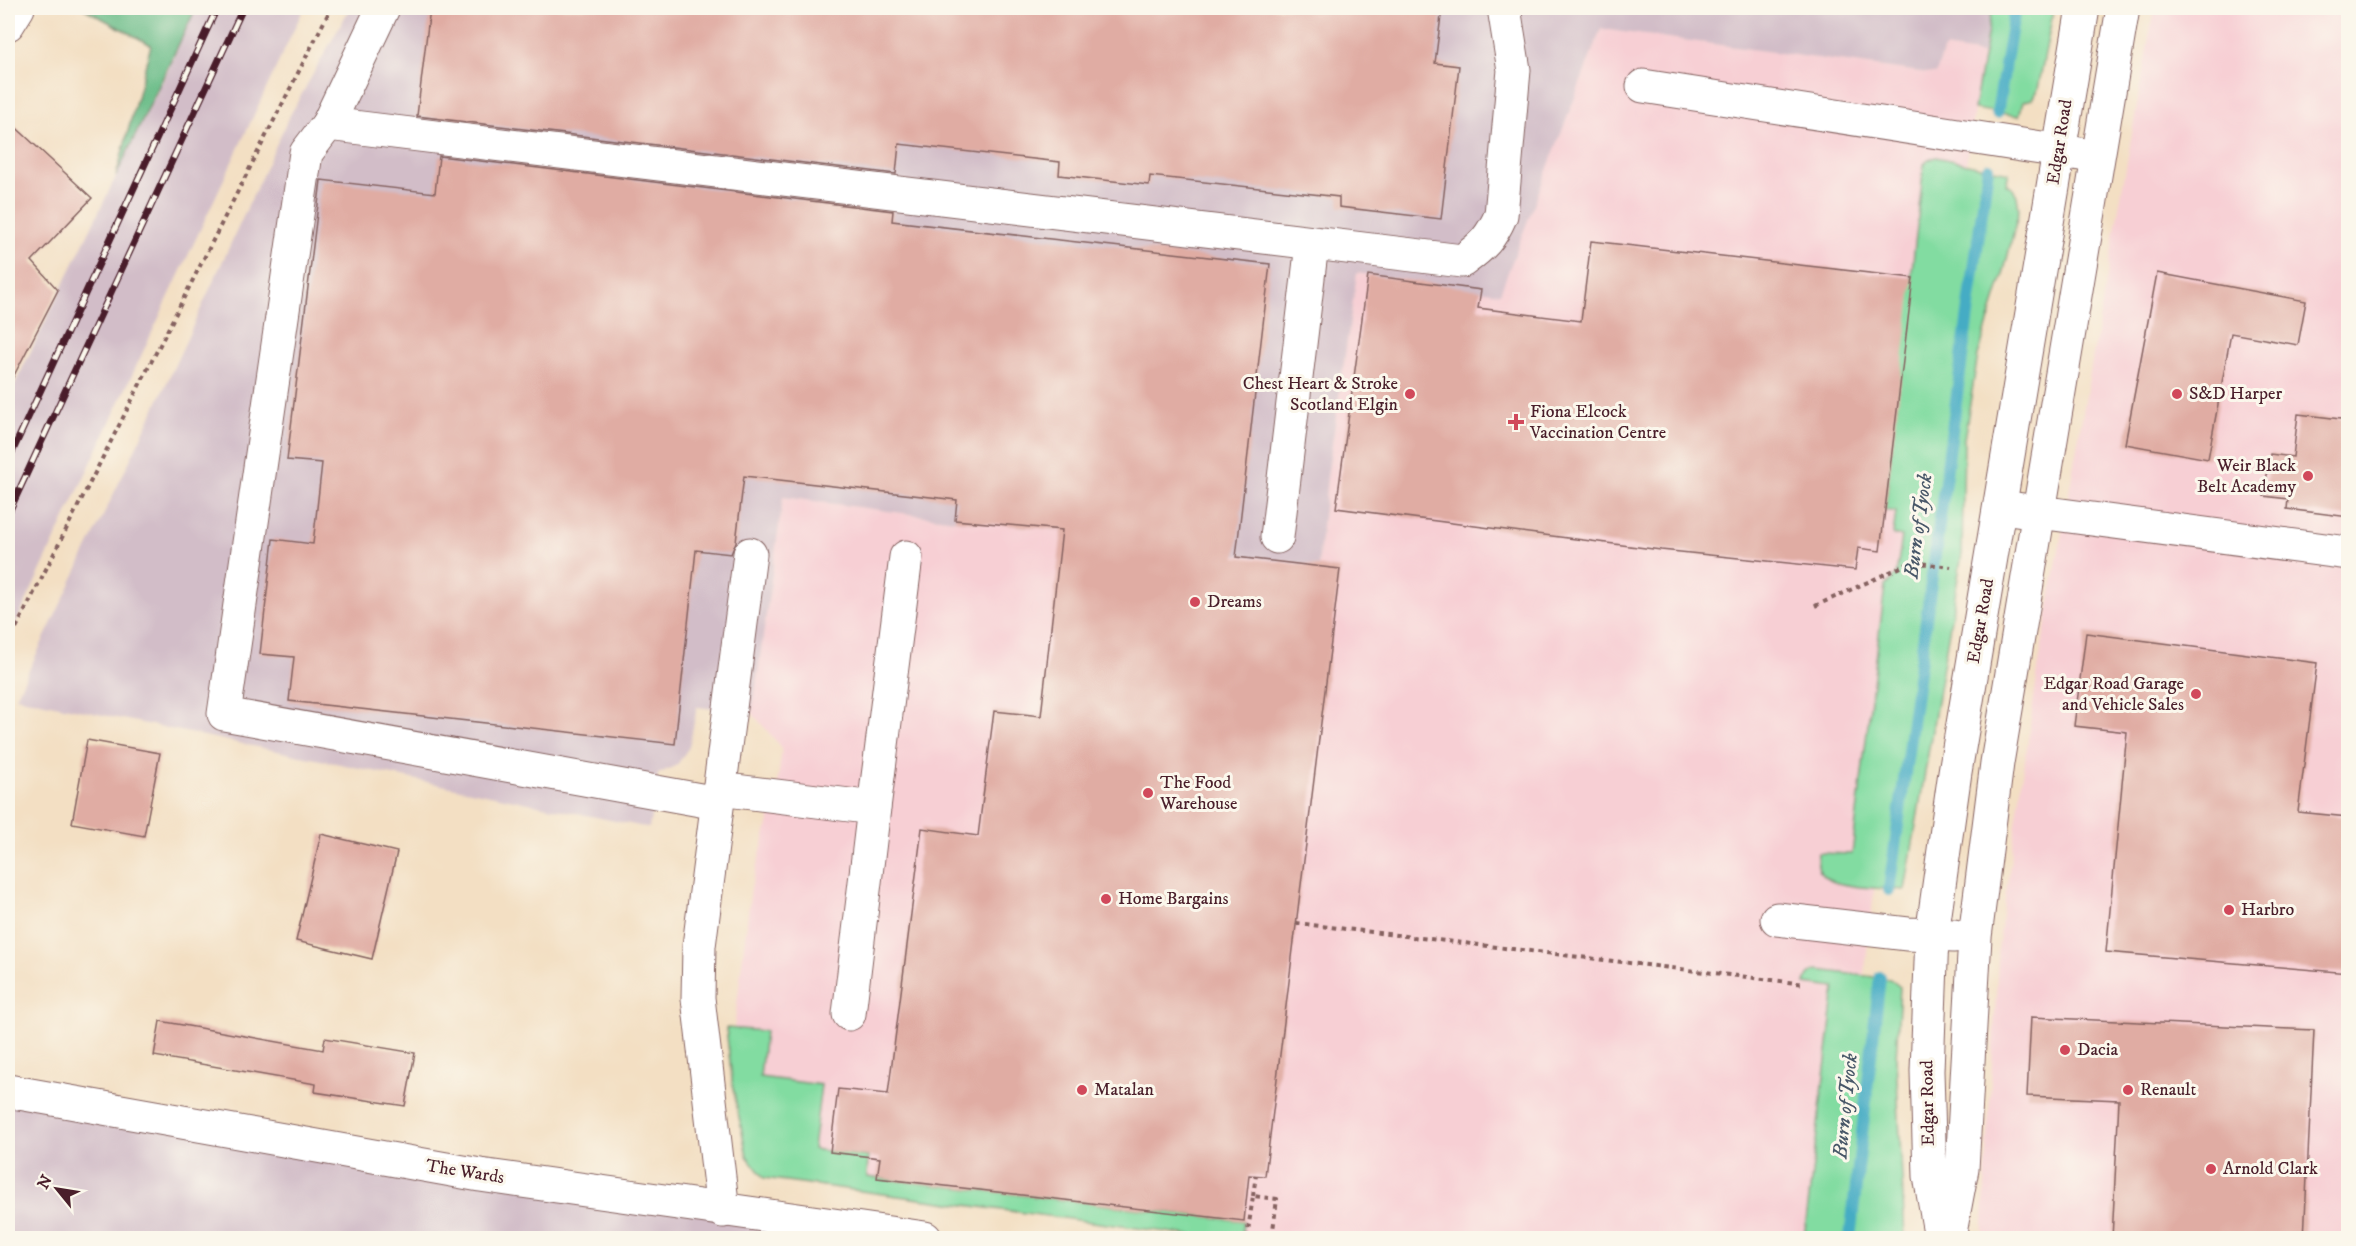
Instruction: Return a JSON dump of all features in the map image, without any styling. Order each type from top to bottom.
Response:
[{"type":"street","points":[[8,24],[18,8]]},
{"type":"street","points":[[383,8],[328,124],[306,153],[224,714],[718,796],[874,808]]},
{"type":"street","points":[[328,124],[1462,261],[1482,247],[1492,235],[1502,215],[1514,70],[1504,8]]},
{"type":"street","name":"Edgar Road","points":[[1941,1239],[1930,1176],[1929,1152],[1927,1071],[1932,935],[1955,772],[2083,8]]},
{"type":"street","name":"Edgar Road","points":[[1949,1239],[1962,1169],[1975,937],[1997,763],[2030,579],[2039,511],[2123,8]]},
{"type":"street","points":[[1643,86],[2097,156]]},
{"type":"street","points":[[1277,537],[1312,244]]},
{"type":"street","points":[[2000,507],[2349,553]]},
{"type":"street","points":[[723,1211],[698,998],[699,946],[750,554]]},
{"type":"street","points":[[849,1014],[906,557]]},
{"type":"street","points":[[1777,919],[1932,935],[1975,937]]},
{"type":"street","name":"The Wards","points":[[8,1091],[480,1175],[925,1239]]},
{"type":"path","points":[[8,644],[331,8]]},
{"type":"path","points":[[1815,606],[1912,562],[1961,568]]},
{"type":"path","points":[[1296,923],[1805,984]]},
{"type":"path","points":[[1248,1239],[1256,1175]]},
{"type":"path","points":[[1253,1196],[1277,1199],[1272,1239]]},
{"type":"shaded area","points":[[196,8],[304,8],[8,640],[8,398]]},
{"type":"shaded area","points":[[350,8],[1992,8],[1983,54],[1944,48],[1936,74],[1601,29],[1500,293],[1357,273],[1327,478],[1318,566],[1040,528],[955,520],[783,497],[752,713],[697,707],[689,747],[677,765],[658,774],[649,828],[16,697],[156,406],[289,117]]},
{"type":"shaded area","points":[[2154,8],[2348,8],[2348,1238],[1982,1238],[1999,942],[2039,663]]},
{"type":"shaded area","points":[[1601,29],[1936,74],[1944,48],[1983,54],[1912,562],[1834,1238],[1211,1238],[764,1178],[747,1156],[733,1088],[726,1028],[734,1028],[751,888],[776,795],[782,748],[752,713],[783,497],[955,520],[1040,528],[1318,566],[1327,478],[1357,273],[1500,292]]},
{"type":"shaded area","points":[[8,1091],[875,1238],[8,1238]]},
{"type":"green space","points":[[83,8],[196,8],[116,176],[151,45]]},
{"type":"green space","points":[[1992,8],[2054,8],[2038,89],[2032,99],[2023,102],[2019,116],[1974,109]]},
{"type":"green space","points":[[1936,157],[2009,173],[2006,184],[2013,188],[2017,196],[2019,210],[2003,275],[1978,355],[1964,439],[1962,554],[1905,890],[1862,887],[1839,883],[1823,876],[1819,868],[1818,853],[1852,854],[1885,586],[1896,575],[1902,537],[1893,535],[1896,512],[1885,510],[1924,164]]},
{"type":"green space","points":[[1818,970],[1890,979],[1900,987],[1896,1059],[1905,1238],[1804,1238],[1835,988],[1805,984],[1809,974]]},
{"type":"green space","points":[[726,1028],[765,1031],[760,1077],[821,1085],[813,1149],[868,1157],[867,1177],[1244,1221],[1241,1238],[1211,1238],[764,1178],[747,1156],[733,1088]]},
{"type":"building","points":[[430,8],[1442,8],[1435,63],[1459,66],[1441,219],[1339,207],[1339,197],[1150,176],[1149,185],[1059,175],[1060,162],[899,144],[896,174],[417,116]]},
{"type":"building","points":[[8,120],[92,198],[32,261],[58,290],[8,387]]},
{"type":"building","points":[[439,156],[893,211],[892,221],[1270,264],[1236,557],[1340,569],[1265,1176],[1249,1175],[1244,1221],[877,1178],[880,1158],[830,1152],[838,1089],[888,1094],[922,828],[978,836],[994,711],[1041,716],[1062,530],[955,520],[957,500],[744,476],[736,542],[731,554],[696,550],[675,744],[289,701],[294,657],[260,654],[273,539],[313,544],[322,463],[287,460],[321,180],[435,193]]},
{"type":"building","points":[[1591,241],[1913,278],[1880,551],[1858,548],[1855,570],[1661,550],[1336,508],[1368,275],[1481,290],[1478,308],[1581,321]]},
{"type":"building","name":"S&D Harper","points":[[2157,273],[2306,301],[2298,345],[2231,333],[2208,459],[2125,444]]},
{"type":"building","name":"Weir Black Belt Academy","points":[[2298,414],[2349,420],[2349,517],[2287,509],[2288,499],[2264,496],[2270,454],[2293,457]]},
{"type":"building","points":[[2086,633],[2317,663],[2298,812],[2348,817],[2344,867],[2349,868],[2349,973],[2106,952],[2127,732],[2074,726]]},
{"type":"building","points":[[87,740],[160,753],[144,836],[72,823]]},
{"type":"building","points":[[321,834],[397,852],[372,959],[296,941]]},
{"type":"building","name":"Arnold Clark","points":[[2031,1017],[2314,1030],[2304,1239],[2112,1239],[2119,1100],[2027,1096]]},
{"type":"building","points":[[160,1021],[323,1050],[325,1038],[415,1053],[405,1106],[315,1092],[316,1084],[154,1056]]},
{"type":"waterway","name":"Burn of Tyock","points":[[1997,113],[2015,8]]},
{"type":"waterway","name":"Burn of Tyock","points":[[1889,890],[1988,168]]},
{"type":"waterway","name":"Burn of Tyock","points":[[1850,1238],[1880,977]]},
{"type":"railway","points":[[8,461],[217,8]]},
{"type":"railway","points":[[8,514],[243,8]]},
{"type":"place","name":"Chest Heart & Stroke Scotland Elgin","points":[[1410,394]]},
{"type":"place","name":"S&D Harper","points":[[2177,394]]},
{"type":"place","name":"Fiona Elcock Vaccination Centre","points":[[1516,422]]},
{"type":"place","name":"Weir Black Belt Academy","points":[[2308,476]]},
{"type":"place","name":"Dreams","points":[[1195,602]]},
{"type":"place","name":"Edgar Road Garage and Vehicle Sales","points":[[2196,694]]},
{"type":"place","name":"The Food Warehouse","points":[[1148,793]]},
{"type":"place","name":"Home Bargains","points":[[1106,899]]},
{"type":"place","name":"Harbro","points":[[2229,910]]},
{"type":"place","name":"Dacia","points":[[2065,1050]]},
{"type":"place","name":"Matalan","points":[[1082,1090]]},
{"type":"place","name":"Renault","points":[[2128,1090]]},
{"type":"place","name":"Arnold Clark","points":[[2211,1169]]}]
